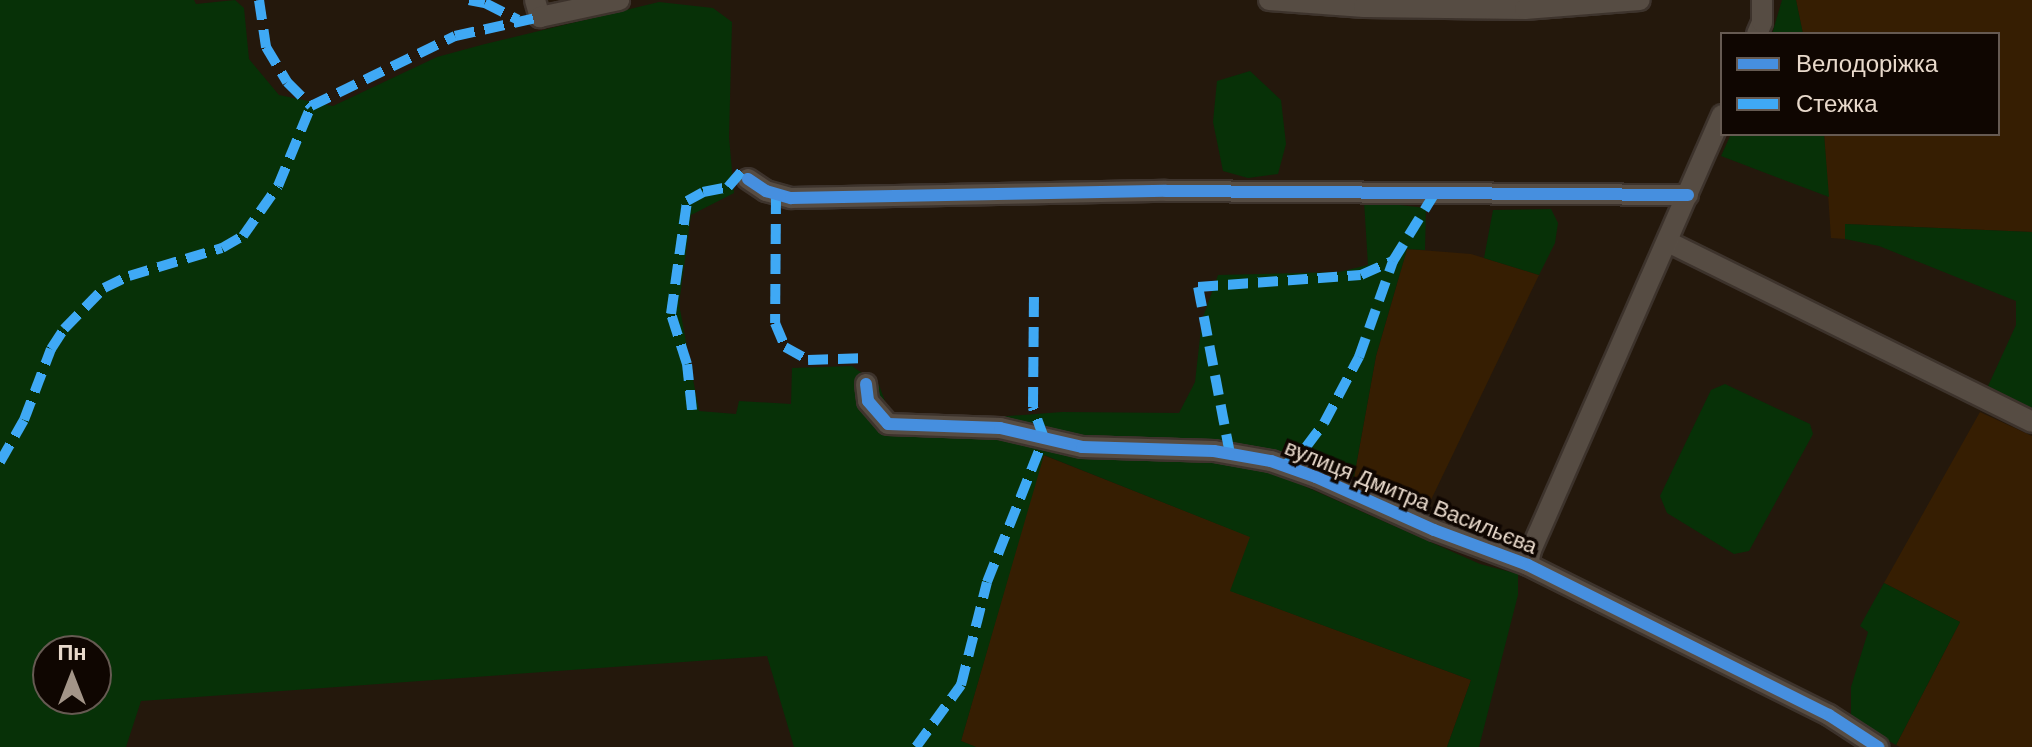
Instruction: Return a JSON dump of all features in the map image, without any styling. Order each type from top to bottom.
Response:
[{"type":"street","points":[[538,9],[619,0]]},
{"type":"street","points":[[1269,0],[1364,7],[1525,9],[1640,0]]},
{"type":"street","points":[[1758,32],[1762,22],[1762,0]]},
{"type":"street","name":"вулиця Дмитра Васильєва","points":[[1528,565],[1531,550],[1720,120]]},
{"type":"street","points":[[748,179],[766,191],[791,198],[1166,191],[1688,195]]},
{"type":"street","points":[[1668,242],[2032,422]]},
{"type":"street","name":"вулиця Дмитра Васильєва","points":[[866,384],[868,401],[888,424],[1000,428],[1082,447],[1214,451],[1271,461],[1528,565],[1829,715],[1878,747]]},
{"type":"shaded area","points":[[1796,0],[2032,0],[2032,232],[1845,224],[1845,239],[1831,238],[1824,136],[2000,136],[2000,32],[1803,32]]},
{"type":"shaded area","points":[[1407,249],[1471,254],[1539,275],[1429,504],[1354,477],[1376,356]]},
{"type":"shaded area","points":[[1980,412],[2032,436],[2032,747],[1900,747],[1896,745],[1960,622],[1884,583]]},
{"type":"shaded area","points":[[1043,455],[1251,537],[1231,591],[1471,680],[1447,747],[976,747],[961,741]]},
{"type":"green space","points":[[0,0],[194,0],[196,4],[235,0],[244,8],[249,59],[279,95],[333,106],[437,57],[485,44],[659,2],[713,8],[732,22],[729,137],[734,193],[691,215],[679,304],[699,411],[736,414],[739,401],[791,404],[792,368],[852,366],[879,385],[889,412],[944,421],[1062,412],[1179,413],[1195,382],[1202,320],[1218,275],[1339,272],[1368,265],[1364,201],[1426,208],[1425,250],[1407,249],[1376,356],[1354,477],[1324,467],[1304,486],[1480,564],[1518,574],[1518,595],[1479,747],[1447,747],[1471,680],[1230,591],[1250,537],[1044,455],[961,741],[976,747],[794,747],[767,656],[141,701],[126,747],[0,747]]},
{"type":"green space","points":[[1782,0],[1796,0],[1803,32],[1773,32]]},
{"type":"green space","points":[[1250,71],[1281,100],[1286,144],[1278,174],[1248,178],[1223,171],[1213,122],[1217,81]]},
{"type":"green space","points":[[1730,136],[1824,136],[1829,197],[1721,156]]},
{"type":"green space","points":[[1551,209],[1558,223],[1555,243],[1539,275],[1484,258],[1493,210]]},
{"type":"green space","points":[[1845,224],[2032,232],[2032,408],[1988,386],[2016,325],[2016,301],[1879,246],[1845,239]]},
{"type":"green space","points":[[1725,384],[1810,424],[1813,434],[1749,551],[1734,554],[1667,513],[1660,496],[1711,390]]},
{"type":"green space","points":[[1884,583],[1960,622],[1896,745],[1851,719],[1851,687],[1868,632],[1860,626]]},
{"type":"marked path","points":[[259,0],[266,47],[287,82],[311,106]]},
{"type":"marked path","points":[[469,0],[485,3],[518,20]]},
{"type":"marked path","points":[[0,462],[24,420],[51,349],[64,329],[104,288],[129,276],[222,248],[243,236],[278,186],[311,106],[455,36],[540,17]]},
{"type":"marked path","points":[[692,410],[687,364],[671,314],[687,201],[703,192],[728,187],[743,170]]},
{"type":"marked path","points":[[1230,454],[1198,287],[1361,275],[1393,261],[1435,193]]},
{"type":"marked path","points":[[776,194],[775,323],[785,347],[808,360],[867,358]]},
{"type":"marked path","points":[[1284,466],[1306,447],[1324,423],[1359,357],[1393,261]]},
{"type":"marked path","points":[[916,747],[961,685],[987,582],[1044,438],[1033,407],[1034,294]]},
{"type":"cycle path","points":[[748,179],[766,191],[791,198],[1166,191],[1688,195]]},
{"type":"cycle path","points":[[866,384],[868,401],[888,424],[1000,428],[1082,447],[1214,451],[1271,461],[1316,477],[1434,530],[1528,565],[1829,715],[1878,747]]}]
